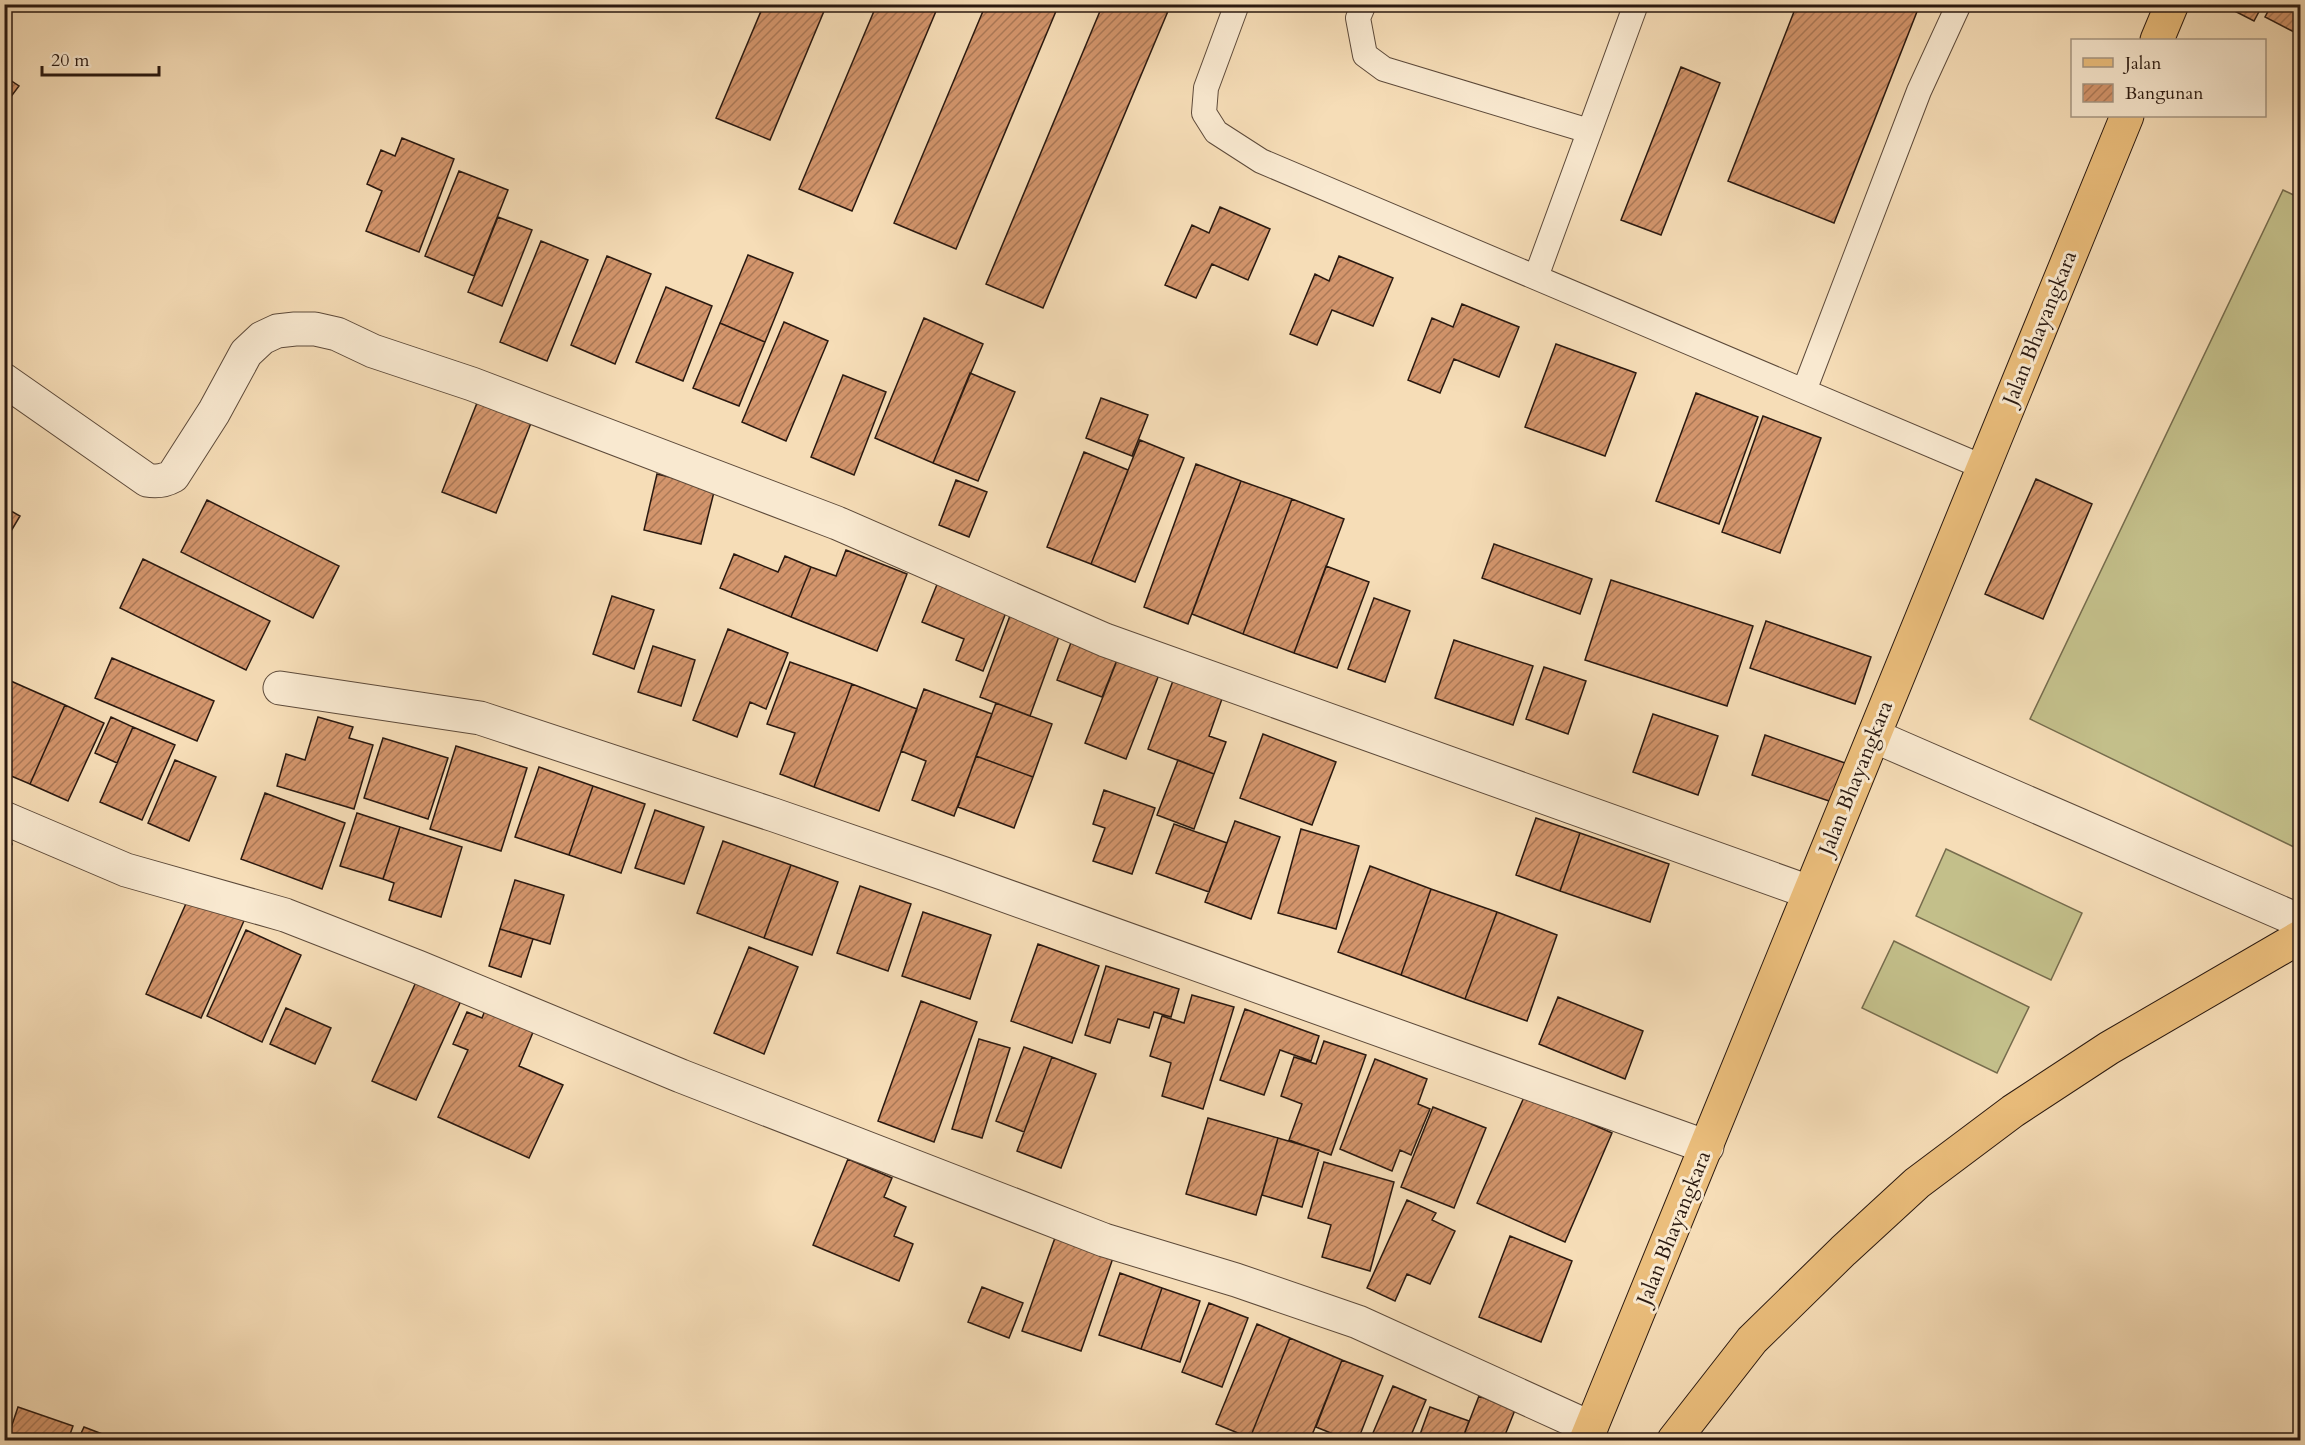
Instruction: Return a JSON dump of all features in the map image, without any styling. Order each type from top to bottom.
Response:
[{"type":"main road","points":[[2157,39],[2172,4]]},
{"type":"main road","name":"Jalan Bhayangkara","points":[[1589,1434],[2127,117]]},
{"type":"main road","points":[[1674,1440],[1752,1340],[1917,1183],[2013,1111],[2109,1048],[2301,938]]},
{"type":"street","points":[[4,380],[147,480],[156,482],[173,476],[214,412],[246,353],[262,338],[277,331],[295,329],[315,329],[337,334],[373,351],[472,384],[837,523],[1105,640],[1809,892]]},
{"type":"street","points":[[280,688],[480,718],[945,874],[1707,1147]]},
{"type":"street","points":[[1874,736],[2301,921]]},
{"type":"street","points":[[4,818],[126,870],[285,915],[418,967],[703,1085],[1104,1240],[1236,1280],[1358,1322],[1589,1434]]},
{"type":"lane","points":[[1237,4],[1206,88],[1204,113],[1216,132],[1261,161],[1983,467]]},
{"type":"lane","points":[[1364,4],[1358,18],[1365,55],[1384,69],[1590,131]]},
{"type":"lane","points":[[1536,277],[1636,4]]},
{"type":"lane","points":[[1804,391],[1919,91],[1959,4]]},
{"type":"shaded area","points":[[2283,190],[2300,198],[2300,850],[2030,719]]},
{"type":"shaded area","points":[[1946,849],[2082,913],[2051,980],[1916,916]]},
{"type":"shaded area","points":[[1894,941],[2029,1007],[1997,1073],[1862,1008]]},
{"type":"building","points":[[764,4],[827,4],[770,140],[716,118]]},
{"type":"building","points":[[877,4],[939,4],[852,211],[799,189]]},
{"type":"building","points":[[986,4],[1059,4],[956,249],[894,223]]},
{"type":"building","points":[[1103,4],[1171,4],[1043,308],[986,284]]},
{"type":"building","points":[[1797,4],[1920,4],[1834,223],[1728,181]]},
{"type":"building","points":[[2221,4],[2263,4],[2254,21]]},
{"type":"building","points":[[2272,4],[2300,4],[2300,35],[2265,17]]},
{"type":"building","points":[[1681,67],[1720,83],[1661,235],[1621,220]]},
{"type":"building","points":[[4,76],[19,86],[4,106]]},
{"type":"building","points":[[402,138],[454,159],[419,252],[366,231],[382,191],[367,184],[381,150],[395,156]]},
{"type":"building","points":[[459,171],[508,190],[474,276],[425,256]]},
{"type":"building","points":[[1220,207],[1270,229],[1248,280],[1212,264],[1196,298],[1165,285],[1192,225],[1209,233]]},
{"type":"building","points":[[498,217],[532,230],[502,306],[468,292]]},
{"type":"building","points":[[541,241],[588,260],[547,361],[500,342]]},
{"type":"building","points":[[748,255],[793,273],[765,342],[720,323]]},
{"type":"building","points":[[607,256],[651,274],[615,364],[571,345]]},
{"type":"building","points":[[1339,256],[1393,278],[1373,326],[1332,310],[1317,345],[1290,334],[1315,274],[1329,281]]},
{"type":"building","points":[[666,287],[712,306],[683,381],[636,362]]},
{"type":"building","points":[[1462,304],[1519,327],[1499,377],[1454,359],[1440,393],[1408,380],[1432,318],[1453,327]]},
{"type":"building","points":[[924,318],[983,344],[933,463],[875,438]]},
{"type":"building","points":[[784,322],[828,341],[786,441],[742,422]]},
{"type":"building","points":[[720,323],[765,342],[739,406],[693,388]]},
{"type":"building","points":[[1556,344],[1636,373],[1605,456],[1525,427]]},
{"type":"building","points":[[970,373],[1015,392],[978,481],[933,463]]},
{"type":"building","points":[[843,375],[886,392],[854,475],[811,457]]},
{"type":"building","points":[[1696,393],[1758,417],[1719,524],[1656,501]]},
{"type":"building","points":[[1101,398],[1148,415],[1132,456],[1086,438]]},
{"type":"building","points":[[477,403],[531,423],[496,513],[442,492]]},
{"type":"building","points":[[1763,416],[1821,438],[1780,553],[1722,532]]},
{"type":"building","points":[[1140,440],[1184,458],[1135,582],[1091,564]]},
{"type":"building","points":[[1084,452],[1128,470],[1091,564],[1047,547]]},
{"type":"building","points":[[1196,464],[1241,481],[1188,624],[1144,607]]},
{"type":"building","points":[[657,474],[715,488],[701,544],[644,530]]},
{"type":"building","points":[[2036,479],[2092,504],[2043,619],[1985,594]]},
{"type":"building","points":[[956,480],[987,492],[969,537],[939,525]]},
{"type":"building","points":[[1241,481],[1292,499],[1243,634],[1192,614]]},
{"type":"building","points":[[1292,499],[1344,519],[1294,653],[1243,634]]},
{"type":"building","points":[[207,500],[339,566],[313,618],[181,552]]},
{"type":"building","points":[[4,507],[20,516],[4,543]]},
{"type":"building","points":[[1494,544],[1592,579],[1580,614],[1482,578]]},
{"type":"building","points":[[846,550],[907,574],[877,651],[791,617],[811,567],[836,576]]},
{"type":"building","points":[[734,554],[778,572],[785,556],[811,567],[791,617],[720,588]]},
{"type":"building","points":[[143,559],[270,621],[246,670],[120,608]]},
{"type":"building","points":[[1326,566],[1369,582],[1337,668],[1294,653]]},
{"type":"building","points":[[940,577],[1009,605],[983,671],[956,660],[964,639],[922,622]]},
{"type":"building","points":[[1611,580],[1753,626],[1727,706],[1585,660]]},
{"type":"building","points":[[612,596],[654,610],[634,669],[593,654]]},
{"type":"building","points":[[1374,598],[1410,611],[1385,682],[1348,669]]},
{"type":"building","points":[[1011,613],[1061,631],[1030,716],[980,697]]},
{"type":"building","points":[[1766,621],[1871,657],[1855,704],[1750,668]]},
{"type":"building","points":[[728,629],[788,653],[766,709],[750,702],[737,737],[693,720]]},
{"type":"building","points":[[1075,632],[1121,650],[1102,697],[1057,680]]},
{"type":"building","points":[[1454,640],[1533,666],[1513,725],[1435,698]]},
{"type":"building","points":[[653,646],[695,660],[681,706],[638,692]]},
{"type":"building","points":[[1121,650],[1162,667],[1126,759],[1085,743]]},
{"type":"building","points":[[112,658],[214,701],[197,741],[95,698]]},
{"type":"building","points":[[790,662],[852,684],[814,787],[780,774],[795,733],[767,724]]},
{"type":"building","points":[[1544,667],[1586,681],[1568,734],[1526,719]]},
{"type":"building","points":[[4,678],[65,705],[30,784],[4,773]]},
{"type":"building","points":[[1174,678],[1223,696],[1209,736],[1226,742],[1214,774],[1148,749]]},
{"type":"building","points":[[852,684],[917,709],[879,811],[814,787]]},
{"type":"building","points":[[924,689],[992,714],[954,816],[912,800],[926,761],[901,751]]},
{"type":"building","points":[[996,703],[1052,724],[1033,777],[976,756]]},
{"type":"building","points":[[65,705],[104,723],[68,801],[30,784]]},
{"type":"building","points":[[1653,714],[1718,736],[1698,795],[1633,772]]},
{"type":"building","points":[[111,717],[133,727],[117,763],[95,753]]},
{"type":"building","points":[[318,717],[353,727],[349,738],[373,745],[354,809],[277,786],[286,754],[305,760]]},
{"type":"building","points":[[133,727],[175,745],[142,820],[100,802]]},
{"type":"building","points":[[1263,734],[1336,762],[1312,825],[1240,798]]},
{"type":"building","points":[[1765,735],[1845,763],[1832,802],[1752,775]]},
{"type":"building","points":[[383,738],[448,758],[428,819],[364,798]]},
{"type":"building","points":[[456,746],[527,768],[501,851],[430,829]]},
{"type":"building","points":[[976,756],[1033,777],[1014,828],[958,807]]},
{"type":"building","points":[[175,760],[216,777],[189,841],[148,823]]},
{"type":"building","points":[[1178,760],[1214,774],[1194,829],[1157,815]]},
{"type":"building","points":[[539,767],[593,786],[569,855],[515,837]]},
{"type":"building","points":[[593,786],[645,804],[621,873],[569,855]]},
{"type":"building","points":[[1104,790],[1155,808],[1132,874],[1093,861],[1105,828],[1093,824]]},
{"type":"building","points":[[265,793],[345,823],[322,889],[241,859]]},
{"type":"building","points":[[655,810],[704,827],[684,884],[635,868]]},
{"type":"building","points":[[357,813],[400,827],[383,879],[340,866]]},
{"type":"building","points":[[1536,818],[1580,833],[1560,891],[1516,875]]},
{"type":"building","points":[[1235,821],[1280,837],[1251,919],[1205,902]]},
{"type":"building","points":[[1174,824],[1227,843],[1209,892],[1156,873]]},
{"type":"building","points":[[400,827],[462,847],[441,917],[389,900],[394,883],[383,879]]},
{"type":"building","points":[[1301,829],[1359,846],[1336,929],[1278,913]]},
{"type":"building","points":[[1580,833],[1669,864],[1650,922],[1560,891]]},
{"type":"building","points":[[4,841],[12,844],[4,865]]},
{"type":"building","points":[[723,841],[791,865],[764,938],[697,913]]},
{"type":"building","points":[[791,865],[838,882],[812,955],[764,938]]},
{"type":"building","points":[[1370,866],[1431,889],[1401,975],[1338,952]]},
{"type":"building","points":[[515,880],[564,895],[550,944],[500,929]]},
{"type":"building","points":[[860,886],[911,904],[888,971],[837,953]]},
{"type":"building","points":[[1431,889],[1497,912],[1465,999],[1401,975]]},
{"type":"building","points":[[192,890],[247,914],[201,1018],[146,994]]},
{"type":"building","points":[[923,912],[991,935],[970,999],[902,976]]},
{"type":"building","points":[[1497,912],[1557,935],[1527,1021],[1465,999]]},
{"type":"building","points":[[500,929],[533,939],[521,977],[489,966]]},
{"type":"building","points":[[246,930],[301,955],[262,1042],[207,1016]]},
{"type":"building","points":[[1038,944],[1099,966],[1072,1043],[1011,1021]]},
{"type":"building","points":[[749,947],[798,967],[764,1054],[714,1033]]},
{"type":"building","points":[[1106,966],[1179,989],[1171,1017],[1154,1012],[1149,1028],[1118,1019],[1110,1043],[1085,1035]]},
{"type":"building","points":[[420,973],[464,994],[416,1100],[372,1081]]},
{"type":"building","points":[[1192,995],[1234,1007],[1203,1109],[1162,1096],[1171,1063],[1150,1056],[1162,1016],[1184,1023]]},
{"type":"building","points":[[1558,997],[1643,1031],[1625,1079],[1539,1044]]},
{"type":"building","points":[[921,1001],[977,1022],[934,1142],[878,1121]]},
{"type":"building","points":[[286,1008],[331,1028],[315,1064],[270,1044]]},
{"type":"building","points":[[486,1008],[534,1030],[519,1066],[563,1085],[529,1158],[438,1117],[468,1050],[453,1044],[467,1012],[482,1018]]},
{"type":"building","points":[[1245,1009],[1319,1036],[1311,1061],[1280,1050],[1264,1095],[1220,1080]]},
{"type":"building","points":[[979,1039],[1010,1048],[982,1138],[952,1129]]},
{"type":"building","points":[[1324,1041],[1366,1055],[1331,1155],[1289,1140],[1302,1104],[1281,1096],[1294,1057],[1316,1064]]},
{"type":"building","points":[[1024,1047],[1052,1057],[1024,1132],[996,1121]]},
{"type":"building","points":[[1052,1057],[1096,1074],[1061,1168],[1017,1151]]},
{"type":"building","points":[[1375,1059],[1427,1079],[1418,1104],[1430,1109],[1411,1155],[1400,1150],[1392,1171],[1340,1149]]},
{"type":"building","points":[[1525,1095],[1612,1133],[1565,1242],[1477,1203]]},
{"type":"building","points":[[1433,1107],[1486,1128],[1454,1208],[1401,1187]]},
{"type":"building","points":[[1208,1118],[1278,1138],[1256,1215],[1186,1194]]},
{"type":"building","points":[[1278,1138],[1319,1150],[1302,1207],[1262,1195]]},
{"type":"building","points":[[848,1159],[892,1178],[884,1197],[906,1207],[894,1236],[913,1244],[899,1281],[813,1245]]},
{"type":"building","points":[[1324,1162],[1394,1182],[1370,1271],[1322,1257],[1331,1225],[1308,1218]]},
{"type":"building","points":[[1407,1200],[1436,1213],[1432,1220],[1455,1231],[1430,1284],[1407,1274],[1395,1301],[1367,1288]]},
{"type":"building","points":[[1056,1235],[1114,1255],[1081,1351],[1022,1331]]},
{"type":"building","points":[[1510,1236],[1572,1261],[1541,1342],[1479,1317]]},
{"type":"building","points":[[1120,1273],[1162,1288],[1141,1349],[1099,1335]]},
{"type":"building","points":[[982,1287],[1023,1303],[1009,1338],[968,1322]]},
{"type":"building","points":[[1162,1288],[1200,1301],[1180,1362],[1141,1349]]},
{"type":"building","points":[[1209,1303],[1248,1318],[1222,1387],[1182,1372]]},
{"type":"building","points":[[1257,1324],[1290,1338],[1250,1438],[1216,1424]]},
{"type":"building","points":[[1290,1338],[1342,1360],[1310,1440],[1250,1438]]},
{"type":"building","points":[[1342,1360],[1383,1376],[1358,1440],[1348,1440],[1316,1427]]},
{"type":"building","points":[[1393,1386],[1426,1400],[1409,1440],[1370,1440]]},
{"type":"building","points":[[1479,1396],[1515,1410],[1503,1440],[1462,1440]]},
{"type":"building","points":[[18,1407],[73,1426],[68,1440],[7,1440]]},
{"type":"building","points":[[1430,1407],[1469,1421],[1462,1440],[1418,1440]]},
{"type":"building","points":[[84,1427],[118,1440],[78,1440]]}]
